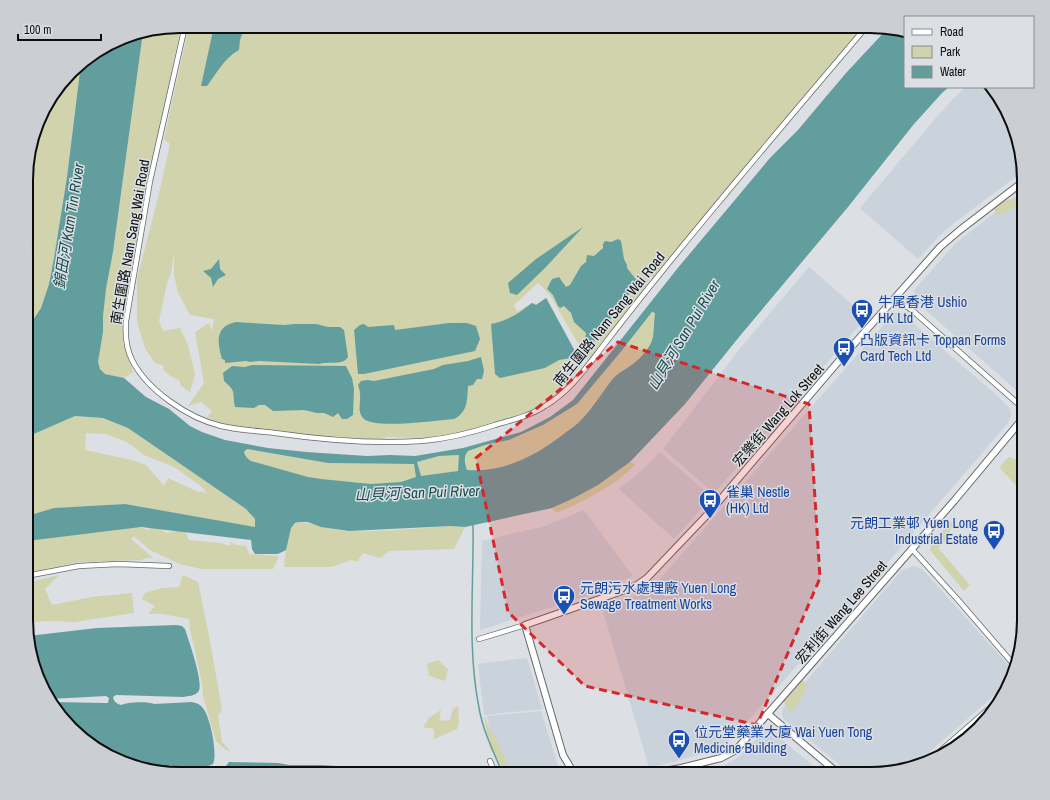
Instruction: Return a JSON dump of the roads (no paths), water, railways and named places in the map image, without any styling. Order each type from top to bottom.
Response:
[{"type":"street","name":"南生圍路 Nam Sang Wai Road","points":[[183,33],[150,181],[126,321],[125,333],[130,357],[150,385],[180,407],[204,420],[222,426],[307,438],[378,442],[424,441],[478,430],[525,416],[544,408],[561,396],[590,363],[661,273],[769,142],[861,33]]},
{"type":"street","name":"宏樂街 Wang Lok Street","points":[[479,639],[525,625],[611,595],[637,585],[647,578],[707,515],[940,247],[1017,186]]},
{"type":"street","points":[[895,298],[913,311],[1017,403]]},
{"type":"street","name":"宏利街 Wang Lee Street","points":[[685,767],[721,758],[736,750],[962,493],[1017,426]]},
{"type":"street","points":[[912,549],[1011,661]]},
{"type":"street","points":[[33,575],[80,566],[118,564],[169,566]]},
{"type":"street","points":[[525,625],[563,755],[570,767]]},
{"type":"street","points":[[947,745],[986,712]]},
{"type":"street","points":[[768,714],[831,767]]},
{"type":"street","points":[[490,762],[492,767]]},
{"type":"water","points":[[212,33],[242,33],[239,50],[225,61],[207,86],[201,86]]},
{"type":"water","points":[[883,33],[904,37],[904,88],[948,88],[914,124],[848,207],[685,404],[630,462],[598,485],[574,498],[552,508],[465,527],[451,526],[349,531],[321,527],[308,522],[299,522],[295,523],[291,528],[286,550],[278,554],[255,554],[252,549],[251,540],[141,527],[33,540],[33,514],[54,508],[125,504],[255,527],[255,519],[246,509],[128,428],[103,418],[75,416],[33,434],[33,320],[41,308],[49,284],[54,258],[67,177],[80,72],[90,63],[115,48],[142,38],[113,252],[106,289],[103,332],[98,362],[100,369],[105,374],[124,378],[146,397],[169,409],[190,426],[202,432],[225,440],[268,448],[367,456],[415,456],[463,448],[521,432],[550,417],[573,400],[677,269],[770,158],[798,130],[846,73]],"holes":[[[652,312],[655,313],[652,341],[648,348],[636,362],[614,378],[578,424],[543,448],[519,461],[494,469],[467,470],[465,458],[468,451],[485,445],[509,440],[543,425],[577,404]],[[247,449],[328,463],[414,464],[416,477],[401,482],[371,484],[308,477],[251,461],[245,455],[244,452]],[[459,455],[458,471],[421,476],[417,462],[439,456]]]},
{"type":"water","points":[[583,227],[545,268],[517,295],[510,293],[508,283],[536,259]]},
{"type":"water","points":[[618,239],[621,241],[627,268],[638,282],[589,346],[585,342],[586,333],[574,322],[571,313],[564,306],[560,308],[558,306],[553,295],[547,289],[552,279],[559,277],[566,287],[570,285],[581,266],[586,262],[587,255],[594,256],[603,248],[605,241],[611,242]]},
{"type":"water","points":[[219,259],[220,269],[226,275],[218,279],[213,287],[211,278],[203,271],[211,269]]},
{"type":"water","points":[[546,298],[576,353],[571,358],[559,360],[545,368],[500,378],[495,374],[491,324],[518,313],[532,303],[536,305]]},
{"type":"water","points":[[236,322],[284,325],[316,324],[328,327],[340,327],[344,330],[348,357],[346,360],[339,362],[319,364],[259,361],[225,363],[225,360],[222,359],[220,353],[219,336],[224,327]]},
{"type":"water","points":[[449,323],[467,323],[476,326],[480,339],[475,351],[358,374],[354,330],[360,325],[364,324],[368,327],[394,325],[395,330]]},
{"type":"water","points":[[481,357],[484,371],[482,379],[477,379],[473,385],[468,386],[466,405],[462,413],[454,419],[392,424],[369,422],[361,416],[360,393],[358,385],[361,381],[374,381],[434,369],[443,365],[468,361]]},
{"type":"water","points":[[252,365],[346,366],[352,378],[354,389],[353,415],[347,419],[342,419],[338,413],[333,417],[324,413],[304,410],[273,411],[265,405],[259,405],[254,408],[235,407],[233,392],[224,381],[223,373],[232,366],[245,367]]},
{"type":"water","points":[[176,625],[182,626],[185,629],[198,672],[200,688],[197,693],[183,697],[116,695],[113,697],[118,704],[121,705],[137,702],[154,704],[192,702],[200,705],[204,710],[210,725],[214,743],[213,764],[206,767],[174,767],[171,765],[166,767],[142,762],[124,756],[90,737],[63,710],[58,702],[108,703],[109,698],[106,696],[56,699],[44,676],[38,658],[34,635],[97,628]]},
{"type":"water","points":[[229,762],[351,767],[225,767]]},
{"type":"waterway","points":[[473,525],[472,639],[475,685],[483,725],[500,767]]},
{"type":"place","name":"牛尾香港 Ushio HK Ltd","points":[[862,330]]},
{"type":"place","name":"凸版資訊卡 Toppan Forms Card Tech Ltd","points":[[844,368]]},
{"type":"place","name":"雀巢 Nestle (HK) Ltd","points":[[710,520]]},
{"type":"place","name":"元朗工業邨 Yuen Long Industrial Estate","points":[[994,550]]},
{"type":"place","name":"元朗污水處理廠 Yuen Long Sewage Treatment Works","points":[[564,616]]},
{"type":"place","name":"位元堂藥業大廈 Wai Yuen Tong Medicine Building","points":[[679,760]]},
{"type":"water label","name":"錦田河 Kam Tin River","points":[[69,226]]},
{"type":"water label","name":"山貝河 San Pui River","points":[[684,335]]},
{"type":"water label","name":"山貝河 San Pui River","points":[[417,493]]}]
